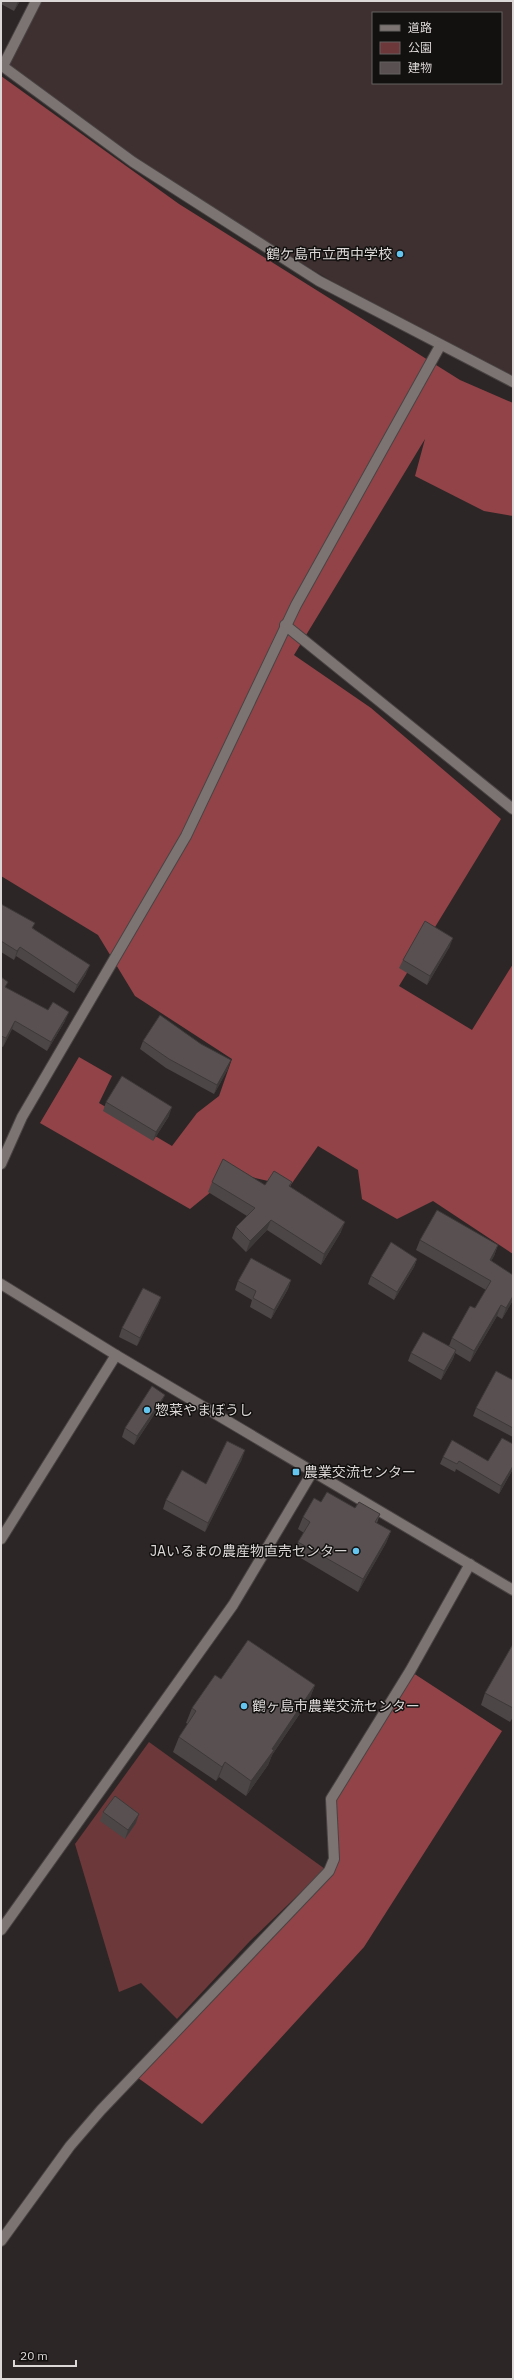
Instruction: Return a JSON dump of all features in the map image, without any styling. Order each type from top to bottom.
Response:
[{"type":"street","points":[[36,1],[2,66],[140,167],[319,281],[440,346],[513,382]]},
{"type":"street","points":[[1,1164],[22,1117],[186,836],[285,625],[440,346]]},
{"type":"street","points":[[285,625],[513,809]]},
{"type":"street","points":[[1,1284],[116,1355],[513,1590]]},
{"type":"street","points":[[1,1539],[116,1355]]},
{"type":"street","points":[[1,1930],[233,1605],[314,1471]]},
{"type":"street","points":[[1,2241],[70,2146],[101,2110],[329,1871],[334,1859],[331,1800],[410,1671],[470,1564]]},
{"type":"shaded area","name":"鶴ケ島市立西中学校","points":[[36,1],[513,1],[513,382],[440,346],[133,162],[3,66]]},
{"type":"shaded area","points":[[1,76],[179,204],[460,380],[513,403],[513,516],[484,511],[415,476],[425,439],[294,655],[371,708],[501,819],[399,986],[472,1030],[513,964],[513,1254],[433,1201],[397,1219],[362,1199],[358,1170],[318,1146],[290,1186],[234,1173],[190,1209],[40,1123],[79,1057],[112,1076],[99,1103],[172,1146],[197,1113],[219,1096],[232,1059],[135,996],[98,935],[1,876]]},
{"type":"shaded area","points":[[410,1671],[502,1731],[364,1947],[202,2124],[134,2075],[329,1871],[331,1799]]},
{"type":"green space","points":[[149,1742],[325,1869],[250,1941],[177,2019],[141,1983],[119,1992],[75,1844]]},
{"type":"building","points":[[1,904],[35,923],[32,928],[90,965],[77,985],[20,947],[17,951],[1,941]]},
{"type":"building","points":[[425,921],[453,938],[430,976],[403,960]]},
{"type":"building","points":[[1,977],[8,982],[5,987],[48,1010],[53,1002],[69,1012],[51,1042],[15,1021],[6,1038],[1,1036]]},
{"type":"building","points":[[160,1015],[201,1044],[231,1060],[217,1085],[169,1059],[143,1041]]},
{"type":"building","points":[[122,1076],[172,1107],[156,1132],[106,1102]]},
{"type":"building","points":[[223,1159],[265,1185],[274,1171],[292,1182],[289,1186],[345,1222],[324,1254],[271,1220],[250,1241],[236,1227],[255,1208],[212,1182]]},
{"type":"building","points":[[437,1210],[498,1245],[490,1260],[513,1275],[513,1296],[506,1308],[501,1305],[474,1351],[452,1338],[470,1306],[475,1308],[491,1281],[420,1240]]},
{"type":"building","points":[[391,1242],[417,1259],[397,1292],[371,1276]]},
{"type":"building","points":[[251,1258],[291,1280],[274,1310],[253,1298],[256,1291],[238,1281]]},
{"type":"building","points":[[143,1288],[161,1297],[140,1338],[122,1328]]},
{"type":"building","points":[[423,1332],[456,1350],[444,1371],[411,1353]]},
{"type":"building","points":[[496,1371],[513,1380],[513,1428],[476,1408]]},
{"type":"building","points":[[152,1386],[165,1395],[137,1436],[125,1428]]},
{"type":"building","points":[[502,1438],[513,1444],[513,1466],[501,1486],[459,1461],[457,1464],[443,1457],[452,1440],[488,1461]]},
{"type":"building","points":[[227,1441],[245,1450],[208,1523],[166,1500],[182,1470],[206,1484]]},
{"type":"building","points":[[327,1492],[355,1508],[359,1502],[380,1514],[375,1522],[391,1531],[363,1579],[298,1542],[310,1522],[303,1517],[314,1498],[321,1502]]},
{"type":"building","points":[[248,1640],[315,1685],[272,1749],[274,1750],[251,1781],[225,1762],[222,1767],[179,1737],[196,1711],[192,1708],[215,1675],[221,1679]]},
{"type":"building","points":[[513,1644],[513,1708],[485,1693]]},
{"type":"building","points":[[115,1796],[139,1814],[128,1830],[103,1812]]},
{"type":"place","name":"鶴ケ島市立西中学校","points":[[400,254]]},
{"type":"place","name":"惣菜やまぼうし","points":[[147,1410]]},
{"type":"place","name":"農業交流センター","points":[[296,1472]]},
{"type":"place","name":"JAいるまの農産物直売センター","points":[[356,1551]]},
{"type":"place","name":"鶴ヶ島市農業交流センター","points":[[244,1706]]}]
